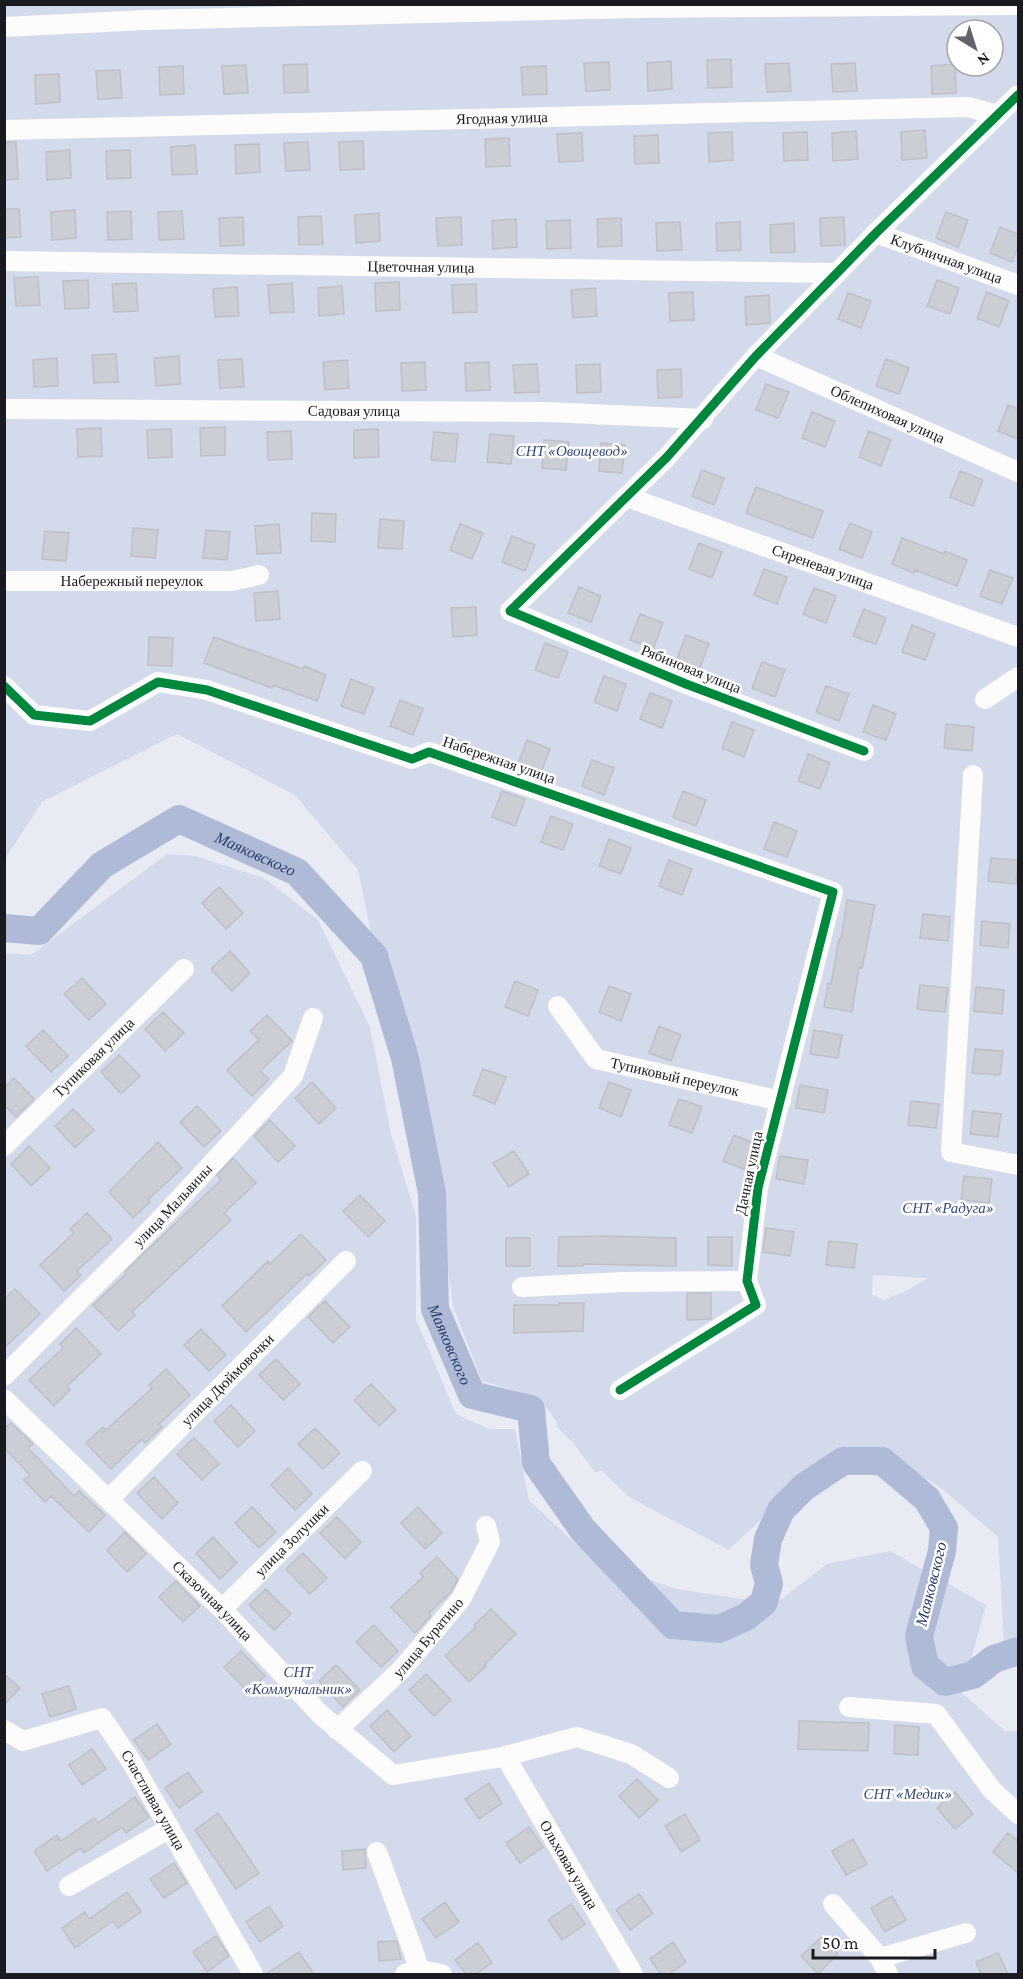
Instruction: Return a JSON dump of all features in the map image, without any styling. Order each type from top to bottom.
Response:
[{"type":"street","points":[[4,27],[118,13],[145,20],[635,8],[1018,5]]},
{"type":"street","points":[[627,497],[703,419],[756,356],[836,273],[1018,94]]},
{"type":"street","name":"Ягодная улица","points":[[4,130],[968,107],[998,115]]},
{"type":"street","name":"Клубничная улица","points":[[876,232],[1018,285]]},
{"type":"street","name":"Цветочная улица","points":[[4,261],[836,273]]},
{"type":"street","name":"Облепиховая улица","points":[[756,356],[1018,472]]},
{"type":"street","name":"Садовая улица","points":[[4,409],[547,412],[703,419]]},
{"type":"street","name":"Рябиновая улица","points":[[627,497],[510,611],[686,684],[864,751]]},
{"type":"street","name":"Сиреневая улица","points":[[627,497],[1018,637]]},
{"type":"street","name":"Набережный переулок","points":[[4,581],[232,581],[259,575]]},
{"type":"street","points":[[985,699],[1018,676]]},
{"type":"street","name":"Набережная улица","points":[[4,686],[34,715],[90,721],[158,682],[207,690],[412,759],[429,752],[833,892]]},
{"type":"street","points":[[974,775],[951,1152],[1018,1165]]},
{"type":"street","name":"Дачная улица","points":[[620,1389],[756,1305],[747,1281],[758,1188],[833,892]]},
{"type":"street","name":"Тупиковая улица","points":[[4,1146],[184,969]]},
{"type":"street","name":"Тупиковый переулок","points":[[558,1006],[596,1059],[781,1101]]},
{"type":"street","name":"улица Мальвины","points":[[4,1376],[156,1224],[293,1077],[313,1018]]},
{"type":"street","name":"улица Дюймовочки","points":[[109,1499],[345,1261]]},
{"type":"street","points":[[522,1287],[622,1282],[747,1281]]},
{"type":"street","name":"Сказочная улица","points":[[4,1400],[222,1610],[337,1730],[393,1775],[505,1756],[577,1737],[631,1754],[669,1778]]},
{"type":"street","name":"улица Золушки","points":[[222,1610],[362,1471]]},
{"type":"street","name":"улица Буратино","points":[[337,1730],[403,1668],[461,1599],[490,1542],[486,1526]]},
{"type":"street","points":[[849,1707],[936,1714],[992,1790],[1018,1814]]},
{"type":"street","name":"Счастливая улица","points":[[4,1730],[23,1741],[102,1718],[131,1761],[253,1974]]},
{"type":"street","name":"Ольховая улица","points":[[505,1756],[633,1974]]},
{"type":"street","points":[[69,1886],[170,1828]]},
{"type":"street","points":[[377,1852],[412,1972],[442,1974]]},
{"type":"street","points":[[832,1904],[884,1966],[966,1933]]},
{"type":"green space","name":"СНТ «Овощевод»","points":[[5,5],[1018,5],[1018,1646],[1004,1645],[998,1537],[941,1488],[882,1452],[822,1462],[729,1550],[629,1497],[602,1471],[595,1472],[573,1443],[556,1426],[558,1423],[538,1397],[482,1381],[453,1306],[423,1087],[395,1024],[372,938],[358,870],[295,795],[177,734],[42,802],[5,859]],"holes":[[[873,1275],[926,1278],[906,1291],[884,1300],[872,1295]]]},
{"type":"green space","name":"СНТ «Коммунальник»","points":[[167,854],[195,856],[264,878],[318,920],[370,1027],[391,1134],[416,1216],[416,1319],[456,1414],[489,1429],[515,1429],[529,1500],[592,1559],[676,1589],[775,1604],[827,1564],[890,1551],[986,1605],[962,1693],[1005,1731],[1018,1731],[1018,1974],[5,1974],[5,953],[31,955]]},
{"type":"building","points":[[731,59],[732,87],[708,88],[707,60]]},
{"type":"building","points":[[671,61],[672,89],[648,91],[647,63]]},
{"type":"building","points":[[609,62],[610,90],[586,91],[584,63]]},
{"type":"building","points":[[789,63],[791,91],[767,92],[765,64]]},
{"type":"building","points":[[855,63],[857,91],[833,92],[831,64]]},
{"type":"building","points":[[307,64],[308,92],[284,93],[283,65]]},
{"type":"building","points":[[246,65],[248,93],[224,94],[222,66]]},
{"type":"building","points":[[945,65],[945,78],[955,78],[956,93],[932,94],[931,66]]},
{"type":"building","points":[[183,66],[184,94],[160,95],[159,67]]},
{"type":"building","points":[[546,66],[547,94],[523,95],[521,67]]},
{"type":"building","points":[[120,70],[122,98],[98,99],[96,71]]},
{"type":"building","points":[[59,74],[60,102],[36,104],[35,75]]},
{"type":"building","points":[[925,130],[927,158],[902,160],[901,132]]},
{"type":"building","points":[[856,131],[858,159],[833,161],[832,133]]},
{"type":"building","points":[[732,132],[733,160],[709,162],[708,133]]},
{"type":"building","points":[[807,132],[808,160],[784,161],[783,133]]},
{"type":"building","points":[[582,133],[583,161],[559,162],[557,134]]},
{"type":"building","points":[[658,135],[659,163],[635,164],[634,136]]},
{"type":"building","points":[[509,138],[510,166],[486,167],[485,139]]},
{"type":"building","points":[[363,141],[364,169],[340,170],[339,142]]},
{"type":"building","points":[[4,142],[16,142],[18,179],[4,180]]},
{"type":"building","points":[[308,142],[310,170],[286,171],[284,143]]},
{"type":"building","points":[[259,144],[260,172],[236,174],[235,145]]},
{"type":"building","points":[[195,145],[197,174],[172,175],[171,147]]},
{"type":"building","points":[[70,150],[71,178],[47,180],[46,152]]},
{"type":"building","points":[[130,150],[131,178],[107,179],[106,151]]},
{"type":"building","points":[[4,209],[19,209],[21,237],[4,238]]},
{"type":"building","points":[[75,210],[76,238],[52,240],[51,212]]},
{"type":"building","points":[[131,211],[132,239],[108,240],[107,212]]},
{"type":"building","points":[[182,211],[184,239],[159,240],[158,212]]},
{"type":"building","points":[[946,212],[968,220],[958,247],[936,238]]},
{"type":"building","points":[[379,213],[380,241],[356,243],[355,215]]},
{"type":"building","points":[[321,216],[323,244],[299,245],[298,217]]},
{"type":"building","points":[[243,217],[244,245],[220,246],[219,218]]},
{"type":"building","points":[[461,217],[462,245],[438,246],[436,218]]},
{"type":"building","points":[[844,217],[845,245],[821,246],[820,218]]},
{"type":"building","points":[[621,218],[622,246],[598,247],[597,219]]},
{"type":"building","points":[[516,219],[517,247],[493,249],[492,221]]},
{"type":"building","points":[[570,220],[571,248],[547,249],[546,221]]},
{"type":"building","points":[[680,222],[682,250],[657,251],[656,223]]},
{"type":"building","points":[[740,222],[741,250],[717,251],[716,223]]},
{"type":"building","points":[[794,223],[795,252],[771,253],[770,225]]},
{"type":"building","points":[[1000,227],[1018,234],[1018,246],[1012,262],[990,253]]},
{"type":"building","points":[[38,277],[40,305],[16,306],[14,278]]},
{"type":"building","points":[[88,280],[89,308],[65,309],[63,281]]},
{"type":"building","points":[[937,280],[959,288],[950,314],[927,306]]},
{"type":"building","points":[[399,282],[400,310],[376,311],[375,283]]},
{"type":"building","points":[[136,283],[138,311],[114,312],[112,284]]},
{"type":"building","points":[[292,283],[294,312],[270,313],[268,285]]},
{"type":"building","points":[[476,284],[477,312],[453,313],[452,285]]},
{"type":"building","points":[[342,286],[344,314],[319,316],[318,288]]},
{"type":"building","points":[[237,287],[239,316],[215,317],[213,289]]},
{"type":"building","points":[[595,288],[597,316],[573,318],[571,290]]},
{"type":"building","points":[[693,292],[694,320],[670,321],[669,293]]},
{"type":"building","points":[[987,292],[1009,301],[999,327],[977,318]]},
{"type":"building","points":[[848,293],[871,301],[861,328],[838,319]]},
{"type":"building","points":[[769,295],[770,323],[746,325],[745,297]]},
{"type":"building","points":[[116,354],[118,382],[94,383],[92,355]]},
{"type":"building","points":[[179,356],[180,384],[156,386],[154,358]]},
{"type":"building","points":[[57,358],[58,386],[34,387],[33,360]]},
{"type":"building","points":[[242,359],[244,387],[220,388],[218,360]]},
{"type":"building","points":[[886,359],[909,368],[899,394],[876,386]]},
{"type":"building","points":[[347,360],[349,388],[325,390],[323,362]]},
{"type":"building","points":[[425,362],[426,390],[402,391],[401,363]]},
{"type":"building","points":[[489,362],[490,390],[466,391],[465,363]]},
{"type":"building","points":[[537,364],[539,392],[515,393],[513,365]]},
{"type":"building","points":[[600,364],[601,392],[577,393],[576,365]]},
{"type":"building","points":[[681,369],[682,397],[658,398],[657,370]]},
{"type":"building","points":[[766,384],[789,392],[778,418],[756,410]]},
{"type":"building","points":[[1008,405],[1018,409],[1018,439],[998,431]]},
{"type":"building","points":[[812,412],[835,421],[825,447],[802,438]]},
{"type":"building","points":[[225,427],[225,455],[201,456],[200,428]]},
{"type":"building","points":[[101,428],[102,456],[78,457],[77,429]]},
{"type":"building","points":[[171,429],[172,457],[148,458],[147,430]]},
{"type":"building","points":[[378,429],[379,457],[354,458],[354,430]]},
{"type":"building","points":[[291,431],[292,459],[268,460],[267,432]]},
{"type":"building","points":[[869,431],[891,440],[881,466],[859,457]]},
{"type":"building","points":[[434,432],[458,434],[455,462],[431,460]]},
{"type":"building","points":[[490,434],[514,436],[511,464],[487,462]]},
{"type":"building","points":[[544,440],[569,442],[566,470],[542,468]]},
{"type":"building","points":[[601,443],[625,445],[622,473],[599,471]]},
{"type":"building","points":[[702,470],[724,478],[714,505],[692,496]]},
{"type":"building","points":[[960,471],[983,480],[973,506],[950,497]]},
{"type":"building","points":[[756,487],[823,511],[813,538],[746,513]]},
{"type":"building","points":[[312,513],[336,514],[335,542],[311,541]]},
{"type":"building","points":[[380,519],[404,521],[402,549],[378,548]]},
{"type":"building","points":[[850,523],[872,532],[862,558],[839,549]]},
{"type":"building","points":[[279,524],[281,553],[257,554],[255,526]]},
{"type":"building","points":[[460,524],[483,533],[472,559],[450,550]]},
{"type":"building","points":[[133,528],[158,530],[155,558],[131,556]]},
{"type":"building","points":[[206,530],[230,532],[227,560],[203,558]]},
{"type":"building","points":[[45,531],[69,533],[66,561],[42,559]]},
{"type":"building","points":[[512,536],[535,545],[525,571],[502,562]]},
{"type":"building","points":[[902,538],[967,560],[957,586],[892,564]]},
{"type":"building","points":[[699,543],[722,552],[712,578],[689,569]]},
{"type":"building","points":[[764,569],[787,577],[777,604],[754,595]]},
{"type":"building","points":[[990,570],[1013,578],[1002,604],[980,596]]},
{"type":"building","points":[[579,587],[601,596],[591,622],[568,613]]},
{"type":"building","points":[[814,588],[836,596],[826,623],[803,614]]},
{"type":"building","points":[[278,591],[280,619],[256,621],[254,593]]},
{"type":"building","points":[[476,607],[477,635],[453,637],[451,608]]},
{"type":"building","points":[[864,609],[886,618],[876,644],[853,636]]},
{"type":"building","points":[[640,614],[663,623],[653,649],[630,640]]},
{"type":"building","points":[[912,625],[935,634],[925,660],[902,652]]},
{"type":"building","points":[[686,635],[709,644],[699,670],[676,661]]},
{"type":"building","points":[[149,637],[173,638],[172,666],[148,665]]},
{"type":"building","points":[[214,637],[326,675],[317,701],[273,685],[272,688],[204,663]]},
{"type":"building","points":[[545,643],[568,652],[558,678],[535,670]]},
{"type":"building","points":[[762,662],[785,670],[775,697],[752,688]]},
{"type":"building","points":[[604,676],[626,684],[617,711],[594,702]]},
{"type":"building","points":[[351,679],[374,688],[364,714],[341,706]]},
{"type":"building","points":[[826,686],[849,694],[839,721],[816,712]]},
{"type":"building","points":[[650,693],[672,701],[662,728],[640,719]]},
{"type":"building","points":[[400,700],[423,709],[413,735],[390,726]]},
{"type":"building","points":[[873,705],[896,714],[886,740],[863,732]]},
{"type":"building","points":[[732,722],[754,730],[744,757],[722,748]]},
{"type":"building","points":[[946,724],[974,727],[972,751],[944,748]]},
{"type":"building","points":[[527,740],[550,749],[540,775],[517,766]]},
{"type":"building","points":[[808,754],[830,763],[820,789],[798,781]]},
{"type":"building","points":[[592,760],[614,768],[604,795],[582,786]]},
{"type":"building","points":[[502,791],[525,799],[515,826],[492,817]]},
{"type":"building","points":[[683,791],[706,800],[696,826],[673,817]]},
{"type":"building","points":[[551,816],[573,824],[563,850],[541,842]]},
{"type":"building","points":[[774,822],[797,831],[787,857],[764,849]]},
{"type":"building","points":[[609,839],[631,848],[621,874],[599,866]]},
{"type":"building","points":[[991,858],[1018,860],[1016,884],[988,881]]},
{"type":"building","points":[[669,860],[692,869],[682,895],[659,886]]},
{"type":"building","points":[[219,887],[243,913],[226,929],[202,903]]},
{"type":"building","points":[[847,900],[875,905],[862,968],[859,967],[852,1012],[824,1007],[828,983],[831,984],[839,939],[841,939]]},
{"type":"building","points":[[923,914],[950,917],[948,941],[920,938]]},
{"type":"building","points":[[982,921],[1010,924],[1008,948],[980,945]]},
{"type":"building","points":[[230,951],[250,973],[232,991],[211,969]]},
{"type":"building","points":[[82,978],[106,1004],[89,1020],[64,994]]},
{"type":"building","points":[[515,981],[538,990],[528,1016],[505,1007]]},
{"type":"building","points":[[920,985],[948,988],[945,1012],[917,1009]]},
{"type":"building","points":[[609,986],[631,994],[621,1021],[599,1012]]},
{"type":"building","points":[[976,987],[1004,990],[1002,1014],[974,1011]]},
{"type":"building","points":[[163,1012],[184,1033],[165,1051],[145,1029]]},
{"type":"building","points":[[267,1015],[292,1041],[260,1071],[269,1079],[252,1096],[227,1070],[259,1040],[250,1031]]},
{"type":"building","points":[[659,1026],[681,1035],[671,1061],[649,1053]]},
{"type":"building","points":[[43,1030],[68,1056],[51,1072],[26,1046]]},
{"type":"building","points":[[814,1030],[842,1035],[838,1058],[810,1054]]},
{"type":"building","points":[[975,1049],[1003,1051],[1000,1075],[972,1073]]},
{"type":"building","points":[[119,1055],[140,1076],[121,1094],[101,1072]]},
{"type":"building","points":[[483,1069],[506,1077],[495,1104],[473,1095]]},
{"type":"building","points":[[14,1078],[34,1099],[16,1117],[4,1105],[4,1088]]},
{"type":"building","points":[[312,1082],[336,1108],[319,1124],[295,1098]]},
{"type":"building","points":[[609,1082],[631,1090],[621,1117],[599,1108]]},
{"type":"building","points":[[800,1085],[828,1090],[824,1113],[796,1108]]},
{"type":"building","points":[[679,1099],[702,1107],[692,1133],[669,1125]]},
{"type":"building","points":[[911,1101],[939,1104],[936,1128],[908,1125]]},
{"type":"building","points":[[197,1106],[221,1131],[204,1147],[180,1122]]},
{"type":"building","points":[[73,1109],[94,1130],[75,1148],[55,1126]]},
{"type":"building","points":[[973,1111],[1001,1114],[998,1137],[970,1134]]},
{"type":"building","points":[[270,1120],[295,1146],[278,1162],[254,1136]]},
{"type":"building","points":[[734,1135],[756,1144],[746,1170],[723,1161]]},
{"type":"building","points":[[158,1142],[182,1168],[148,1200],[150,1202],[133,1218],[109,1192]]},
{"type":"building","points":[[29,1146],[50,1168],[31,1186],[11,1164]]},
{"type":"building","points":[[514,1151],[529,1174],[509,1187],[493,1163]]},
{"type":"building","points":[[780,1156],[808,1160],[804,1184],[776,1179]]},
{"type":"building","points":[[233,1158],[256,1183],[224,1213],[231,1220],[132,1312],[135,1315],[118,1331],[93,1305],[221,1180],[217,1175]]},
{"type":"building","points":[[964,1176],[992,1179],[989,1203],[961,1200]]},
{"type":"building","points":[[360,1195],[385,1221],[368,1237],[343,1211]]},
{"type":"building","points":[[87,1213],[112,1239],[77,1271],[81,1275],[64,1291],[40,1265],[74,1233],[70,1229]]},
{"type":"building","points":[[766,1228],[794,1232],[790,1256],[763,1252]]},
{"type":"building","points":[[301,1234],[326,1260],[309,1276],[307,1274],[246,1332],[222,1306],[268,1261],[270,1264]]},
{"type":"building","points":[[559,1237],[676,1238],[676,1266],[583,1264],[583,1266],[558,1266]]},
{"type":"building","points":[[708,1237],[732,1237],[732,1266],[708,1265]]},
{"type":"building","points":[[506,1238],[530,1238],[530,1266],[506,1266]]},
{"type":"building","points":[[829,1241],[857,1244],[854,1268],[826,1265]]},
{"type":"building","points":[[15,1289],[40,1314],[4,1348],[4,1299]]},
{"type":"building","points":[[687,1293],[711,1293],[711,1319],[687,1320]]},
{"type":"building","points":[[325,1301],[350,1327],[333,1343],[308,1317]]},
{"type":"building","points":[[559,1303],[584,1303],[583,1331],[514,1333],[514,1305],[559,1305]]},
{"type":"building","points":[[76,1328],[101,1354],[67,1386],[70,1390],[54,1406],[29,1380],[63,1348],[60,1344]]},
{"type":"building","points":[[201,1329],[226,1355],[209,1371],[184,1345]]},
{"type":"building","points":[[276,1359],[300,1384],[283,1400],[259,1375]]},
{"type":"building","points":[[166,1369],[190,1395],[159,1424],[162,1427],[145,1443],[142,1439],[111,1469],[86,1443],[103,1427],[106,1430],[152,1388],[149,1385]]},
{"type":"building","points":[[371,1384],[396,1410],[379,1426],[354,1400]]},
{"type":"building","points":[[231,1405],[255,1431],[238,1447],[214,1421]]},
{"type":"building","points":[[11,1423],[33,1444],[28,1448],[74,1496],[79,1491],[105,1515],[89,1532],[51,1496],[45,1502],[24,1480],[30,1475],[4,1448],[4,1429]]},
{"type":"building","points":[[315,1428],[340,1453],[323,1469],[298,1444]]},
{"type":"building","points":[[194,1438],[219,1464],[202,1480],[177,1454]]},
{"type":"building","points":[[288,1468],[312,1494],[295,1510],[271,1485]]},
{"type":"building","points":[[154,1477],[178,1503],[162,1519],[137,1493]]},
{"type":"building","points":[[252,1507],[276,1532],[259,1548],[235,1523]]},
{"type":"building","points":[[418,1507],[442,1533],[425,1549],[401,1523]]},
{"type":"building","points":[[337,1517],[361,1542],[345,1559],[320,1533]]},
{"type":"building","points":[[125,1532],[146,1554],[127,1572],[107,1550]]},
{"type":"building","points":[[213,1537],[237,1563],[220,1579],[196,1553]]},
{"type":"building","points":[[303,1553],[327,1578],[310,1594],[286,1569]]},
{"type":"building","points":[[437,1557],[458,1579],[451,1592],[429,1613],[431,1616],[415,1633],[391,1607],[423,1577],[420,1573]]},
{"type":"building","points":[[176,1581],[200,1606],[183,1622],[159,1597]]},
{"type":"building","points":[[266,1589],[291,1614],[274,1630],[249,1605]]},
{"type":"building","points":[[491,1609],[516,1634],[469,1682],[445,1656],[476,1627],[474,1625]]},
{"type":"building","points":[[374,1625],[398,1651],[381,1667],[356,1642]]},
{"type":"building","points":[[241,1651],[265,1676],[248,1692],[224,1667]]},
{"type":"building","points":[[336,1665],[360,1690],[343,1707],[319,1681]]},
{"type":"building","points":[[4,1674],[20,1688],[4,1705]]},
{"type":"building","points":[[426,1674],[451,1700],[434,1716],[409,1690]]},
{"type":"building","points":[[69,1686],[76,1709],[50,1717],[42,1694]]},
{"type":"building","points":[[387,1710],[411,1736],[394,1752],[370,1726]]},
{"type":"building","points":[[799,1721],[869,1723],[868,1751],[798,1749]]},
{"type":"building","points":[[157,1724],[171,1744],[148,1760],[134,1740]]},
{"type":"building","points":[[895,1725],[919,1727],[918,1755],[894,1754]]},
{"type":"building","points":[[92,1749],[106,1769],[82,1785],[69,1765]]},
{"type":"building","points":[[188,1772],[202,1792],[179,1808],[165,1788]]},
{"type":"building","points":[[637,1779],[658,1800],[639,1818],[619,1796]]},
{"type":"building","points":[[489,1783],[502,1803],[479,1819],[465,1799]]},
{"type":"building","points":[[955,1792],[973,1814],[955,1829],[937,1808]]},
{"type":"building","points":[[135,1797],[149,1817],[126,1833],[122,1827],[84,1853],[81,1848],[47,1871],[34,1851],[57,1835],[61,1841],[94,1818],[98,1823]]},
{"type":"building","points":[[218,1813],[259,1873],[236,1889],[195,1830]]},
{"type":"building","points":[[685,1814],[700,1840],[681,1852],[665,1826]]},
{"type":"building","points":[[529,1827],[543,1847],[520,1863],[506,1843]]},
{"type":"building","points":[[1008,1833],[1018,1841],[1018,1873],[993,1852]]},
{"type":"building","points":[[853,1839],[867,1864],[846,1875],[832,1851]]},
{"type":"building","points":[[365,1849],[366,1868],[343,1870],[342,1851]]},
{"type":"building","points":[[174,1863],[187,1883],[164,1898],[150,1879]]},
{"type":"building","points":[[127,1892],[141,1912],[118,1928],[113,1921],[75,1948],[62,1928],[85,1912],[89,1919]]},
{"type":"building","points":[[639,1894],[653,1913],[630,1930],[616,1910]]},
{"type":"building","points":[[892,1896],[906,1920],[885,1932],[871,1908]]},
{"type":"building","points":[[445,1902],[459,1922],[436,1938],[422,1919]]},
{"type":"building","points":[[571,1904],[585,1924],[562,1940],[548,1920]]},
{"type":"building","points":[[269,1906],[283,1926],[260,1942],[246,1922]]},
{"type":"building","points":[[216,1936],[229,1956],[207,1972],[193,1952]]},
{"type":"building","points":[[822,1937],[838,1954],[818,1974],[801,1956]]},
{"type":"building","points":[[397,1941],[401,1959],[379,1961],[378,1942]]},
{"type":"building","points":[[673,1942],[686,1962],[669,1974],[661,1974],[650,1959]]},
{"type":"building","points":[[478,1943],[492,1963],[476,1974],[466,1974],[455,1960]]},
{"type":"building","points":[[299,1952],[314,1974],[266,1974]]},
{"type":"building","points":[[998,1953],[1008,1974],[981,1974],[976,1962]]},
{"type":"waterway","name":"Маяковского","points":[[4,928],[39,931],[102,865],[179,819],[297,872],[374,956],[405,1058],[432,1193],[435,1309],[472,1395],[531,1409],[536,1463],[583,1530],[673,1625],[719,1629],[746,1617],[764,1602],[769,1583],[764,1565],[768,1539],[781,1510],[804,1487],[843,1461],[882,1461],[927,1499],[944,1528],[942,1551],[919,1636],[925,1666],[945,1682],[973,1675],[994,1659],[1018,1651]]},
{"type":"cycle path","points":[[864,751],[686,684],[510,611],[667,457],[756,356],[876,233],[1018,95]]},
{"type":"cycle path","points":[[4,686],[34,715],[90,721],[158,682],[207,690],[412,759],[429,752],[833,892],[758,1188],[747,1281],[756,1305],[620,1390]]},
{"type":"park label","name":"СНТ «Радуга»","points":[[948,1208]]},
{"type":"park label","name":"СНТ «Медик»","points":[[908,1794]]}]
